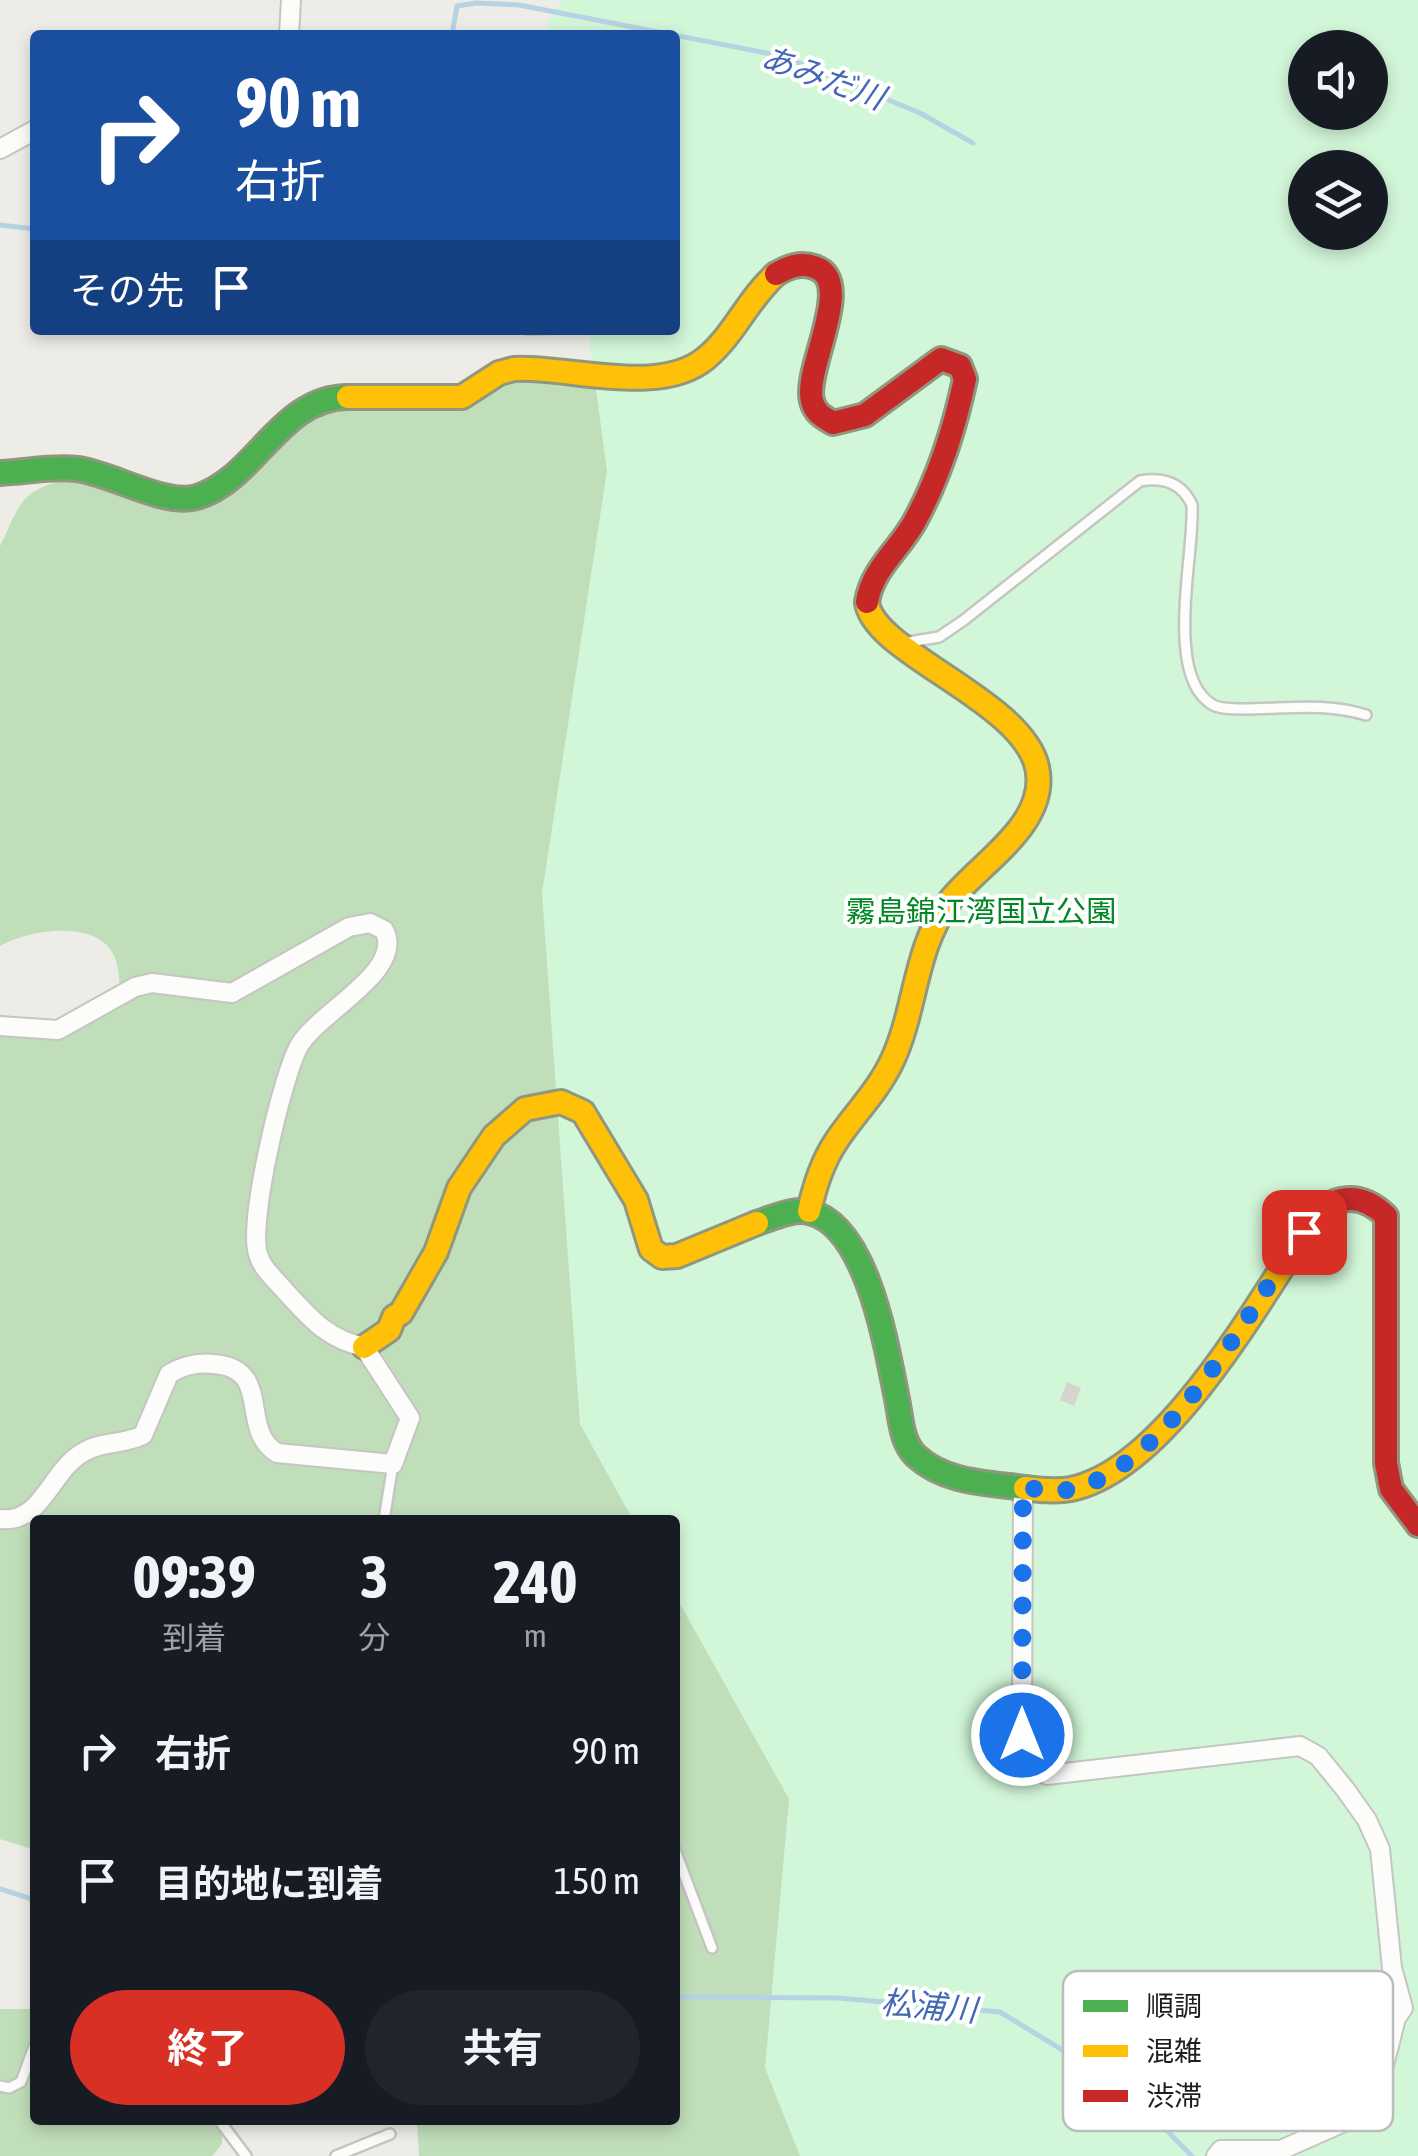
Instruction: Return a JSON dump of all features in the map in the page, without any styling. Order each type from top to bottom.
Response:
[{"type":"street","points":[[289,30],[290,0]]},
{"type":"street","points":[[0,149],[30,133]]},
{"type":"street","points":[[0,472],[77,469],[174,497],[203,496],[239,471],[290,420],[332,397],[462,397],[496,372],[516,369],[610,376],[684,370],[698,365],[713,354],[749,302],[780,272],[806,264],[828,276],[832,287],[810,394],[823,419],[831,423],[856,420],[883,405],[941,359],[956,362],[964,372],[962,393],[915,522],[884,560],[867,596],[867,611],[876,626],[997,715],[1027,747],[1037,765],[1039,782],[1031,808],[1009,842],[946,906],[923,958],[893,1060],[872,1097],[830,1151],[809,1211]]},
{"type":"street","points":[[0,1026],[58,1030],[136,987],[152,984],[232,993],[349,928],[370,923],[384,930],[388,946],[381,967],[300,1043],[269,1151],[255,1241],[258,1258],[266,1270],[320,1329],[332,1338],[364,1346],[410,1418],[393,1464],[277,1453],[267,1447],[260,1433],[250,1384],[243,1373],[224,1364],[203,1362],[169,1374],[142,1435],[81,1453],[62,1468],[33,1510],[20,1520],[0,1519]]},
{"type":"street","points":[[364,1346],[389,1330],[436,1252],[459,1188],[494,1136],[525,1109],[561,1102],[583,1112],[636,1200],[652,1249],[662,1257],[693,1250],[786,1214],[809,1211],[825,1218],[856,1258],[880,1320],[903,1434],[915,1456],[949,1474],[991,1486],[1054,1492],[1078,1488],[1108,1474],[1175,1416],[1210,1372],[1322,1207],[1338,1196],[1352,1196],[1376,1205],[1386,1216],[1386,1463],[1391,1489],[1418,1525]]},
{"type":"street","points":[[1023,1487],[1022,1735],[1034,1767],[1047,1775],[1300,1746],[1318,1756],[1367,1820],[1380,1850],[1392,1968],[1410,2007],[1396,2018],[1393,2030]]},
{"type":"street","points":[[1218,2153],[1281,2150],[1324,2131]]},
{"type":"lane","points":[[902,643],[939,636],[964,620],[1140,481],[1157,478],[1174,483],[1192,506],[1184,637],[1191,677],[1200,694],[1222,708],[1327,706],[1366,716]]},
{"type":"lane","points":[[385,1515],[393,1464]]},
{"type":"lane","points":[[680,1863],[712,1948]]},
{"type":"lane","points":[[0,2086],[9,2088],[20,2082],[30,2057]]},
{"type":"lane","points":[[224,2125],[246,2156]]},
{"type":"lane","points":[[336,2156],[390,2134]]},
{"type":"green space","name":"霧島錦江湾国立公園","points":[[563,0],[1418,0],[1418,2156],[800,2156],[765,2068],[789,1799],[680,1604],[680,1515],[630,1515],[580,1424],[542,893],[607,471],[589,335],[680,335],[680,30],[548,30],[547,24]]},
{"type":"green space","name":"霧島錦江湾国立公園","points":[[677,0],[1418,0],[1418,2156],[419,2156],[417,2125],[680,2125],[680,1515],[30,1515],[30,1848],[0,1839],[0,1033],[63,1035],[121,1003],[116,961],[100,940],[73,931],[57,931],[25,936],[0,946],[0,546],[26,498],[42,487],[62,481],[134,487],[199,504],[322,406],[475,400],[504,377],[604,383],[691,331],[680,331]]},
{"type":"green space","points":[[0,2009],[30,2009],[30,2125],[223,2125],[222,2144],[212,2156],[0,2156]]},
{"type":"building","points":[[1067,1382],[1081,1388],[1074,1406],[1060,1400]]},
{"type":"waterway","name":"あみだ川","points":[[453,30],[457,6],[476,3],[519,5],[648,30]]},
{"type":"waterway","name":"あみだ川","points":[[680,36],[782,56],[920,113],[973,143]]},
{"type":"waterway","name":"あみだ川","points":[[0,225],[30,228]]},
{"type":"waterway","name":"松浦川","points":[[0,1889],[30,1898]]},
{"type":"waterway","name":"松浦川","points":[[680,1997],[838,1998],[1000,2012],[1063,2050]]},
{"type":"waterway","name":"松浦川","points":[[1167,2131],[1192,2156]]},
{"type":"traffic: fast","points":[[0,473],[77,469],[154,494],[197,497],[236,474],[304,410],[348,397]]},
{"type":"traffic: fast","points":[[757,1223],[789,1212],[809,1212],[829,1222],[846,1240],[871,1292],[902,1429],[916,1456],[953,1477],[1025,1488]]},
{"type":"traffic: slow","points":[[348,397],[462,397],[499,373],[514,369],[639,378],[687,370],[716,349],[776,274]]},
{"type":"traffic: slow","points":[[809,1211],[832,1148],[893,1059],[922,958],[938,920],[949,902],[1023,825],[1038,788],[1037,767],[1026,743],[1005,720],[894,639],[875,621],[867,602]]},
{"type":"traffic: slow","points":[[364,1347],[389,1330],[394,1317],[401,1313],[436,1252],[459,1188],[494,1136],[525,1109],[561,1102],[583,1112],[636,1200],[651,1249],[662,1257],[677,1256],[757,1223]]},
{"type":"traffic: slow","points":[[1025,1488],[1071,1489],[1107,1475],[1142,1450],[1208,1377],[1311,1223]]},
{"type":"traffic: jam","points":[[776,274],[804,265],[826,275],[831,289],[830,307],[811,387],[815,409],[833,423],[865,415],[941,359],[960,366],[965,379],[951,434],[931,488],[909,531],[874,579],[867,602]]},
{"type":"traffic: jam","points":[[1311,1223],[1328,1206],[1346,1199],[1366,1202],[1386,1216],[1386,1463],[1391,1489],[1418,1525]]},
{"type":"route","points":[[1022,1735],[1023,1487],[1054,1492],[1078,1488],[1108,1474],[1139,1450],[1175,1416],[1210,1372],[1304,1232]]}]
